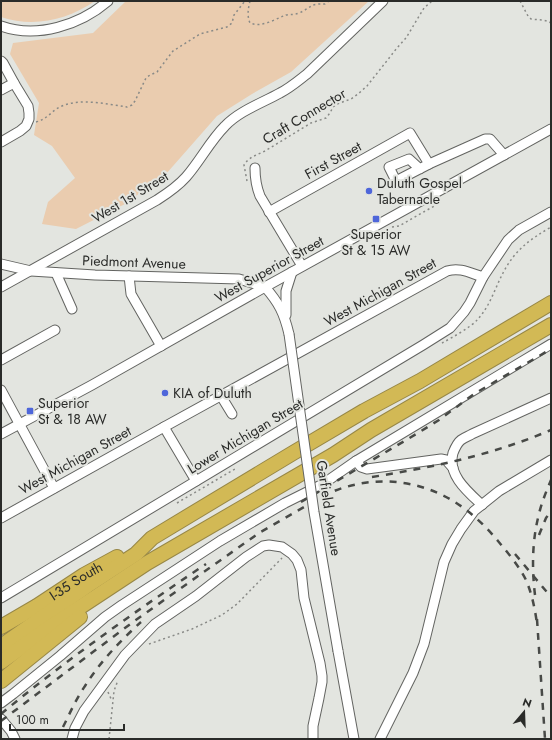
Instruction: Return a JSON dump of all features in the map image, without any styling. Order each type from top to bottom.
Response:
[{"type":"highway","points":[[1,646],[136,554],[152,538],[298,450],[420,381],[551,303]]},
{"type":"highway","points":[[1,662],[47,629],[147,563],[333,455],[371,430],[551,325]]},
{"type":"highway","name":"I-35 South","points":[[1,627],[37,606],[84,575],[152,538]]},
{"type":"highway","points":[[1,681],[147,563]]},
{"type":"street","points":[[1,26],[31,31],[55,28],[72,23],[86,16],[108,1]]},
{"type":"street","name":"West 1st Street","points":[[1,287],[157,200],[175,188],[186,178],[225,125],[251,108],[280,93],[307,74],[383,1]]},
{"type":"street","points":[[1,61],[28,106],[29,119],[26,126],[20,131],[1,142]]},
{"type":"street","points":[[1,90],[14,83]]},
{"type":"street","name":"West Superior Street","points":[[1,434],[92,385],[302,266],[551,130]]},
{"type":"street","name":"First Street","points":[[269,212],[410,133],[429,164]]},
{"type":"street","points":[[420,169],[484,139],[490,140],[504,156]]},
{"type":"street","points":[[255,168],[256,186],[260,196],[302,266]]},
{"type":"street","points":[[483,278],[508,240],[519,230],[551,212]]},
{"type":"street","name":"Piedmont Avenue","points":[[1,264],[31,271],[95,276],[239,279],[265,287]]},
{"type":"street","name":"West Michigan Street","points":[[1,518],[447,271],[454,269],[461,270],[483,278]]},
{"type":"street","points":[[286,320],[286,291],[292,272]]},
{"type":"street","points":[[56,273],[72,310]]},
{"type":"street","points":[[129,276],[131,294],[161,346]]},
{"type":"street","name":"Lower Michigan Street","points":[[1,598],[450,328],[464,312],[483,278]]},
{"type":"street","name":"Garfield Avenue","points":[[265,287],[274,297],[281,309],[286,320],[289,334],[314,512],[354,739]]},
{"type":"street","points":[[1,360],[55,330]]},
{"type":"street","points":[[1,702],[54,661],[105,617],[220,541],[285,503],[323,484],[356,461],[551,344]]},
{"type":"street","points":[[1,390],[54,488]]},
{"type":"street","points":[[221,396],[232,414]]},
{"type":"street","points":[[453,468],[452,459],[454,452],[458,443],[462,440],[498,421],[551,398]]},
{"type":"street","points":[[164,427],[196,481]]},
{"type":"street","points":[[356,461],[361,467],[367,469],[441,459],[446,460],[453,468],[461,484],[482,505]]},
{"type":"street","points":[[381,738],[413,673],[424,644],[444,562],[461,529],[472,514],[498,491],[551,460]]},
{"type":"street","points":[[72,739],[75,728],[84,710],[125,655],[155,624],[196,596],[246,557],[263,546],[269,545],[282,547],[292,554],[297,560],[301,570],[304,598],[322,676],[313,726],[313,739]]},
{"type":"street","points":[[1,719],[11,731],[15,739]]},
{"type":"path","points":[[29,119],[36,122],[43,120],[62,106],[78,102],[127,107],[132,105],[146,78],[157,72],[173,51],[200,34],[227,27],[232,23],[234,15],[245,1]]},
{"type":"path","points":[[250,1],[248,18],[250,23],[258,25],[288,14],[298,14],[317,3],[325,4],[329,1]]},
{"type":"path","name":"Craft Connector","points":[[256,186],[251,186],[246,179],[244,165],[247,161],[289,138],[311,123],[326,118],[333,107],[337,104],[352,99],[358,94],[367,86],[406,38],[424,8],[432,1]]},
{"type":"path","points":[[520,1],[531,19],[540,19],[551,23]]},
{"type":"path","points":[[144,645],[192,629],[222,615],[237,604],[276,563],[289,552]]},
{"type":"path","points":[[109,739],[114,691],[119,677]]},
{"type":"shaded area","points":[[1,1],[95,1],[84,8],[62,17],[38,22],[26,22],[1,17]]},
{"type":"shaded area","points":[[126,1],[369,1],[291,72],[217,116],[166,174],[125,204],[76,229],[42,224],[48,202],[75,178],[52,146],[34,135],[39,103],[10,54],[13,43],[93,33]]},
{"type":"railway","points":[[301,502],[418,433],[439,420],[474,394],[551,349]]},
{"type":"railway","points":[[372,477],[463,459],[529,439],[551,430]]},
{"type":"railway","points":[[535,595],[533,566],[536,527],[545,494],[551,480]]},
{"type":"railway","points":[[1,721],[133,622],[259,533],[325,495],[343,488],[361,484],[397,482],[415,485],[449,499],[469,512],[494,537],[523,575],[532,596],[537,624]]},
{"type":"railway","points":[[539,535],[546,518],[551,511]]},
{"type":"railway","points":[[515,554],[551,597]]},
{"type":"railway","points":[[1,714],[102,636],[206,564]]},
{"type":"railway","points":[[537,619],[545,739]]},
{"type":"railway","points":[[63,727],[91,677],[118,644],[141,622]]},
{"type":"place","name":"Duluth Gospel Tabernacle","points":[[369,191]]},
{"type":"place","name":"Superior St & 15 AW","points":[[376,219]]},
{"type":"place","name":"KIA of Duluth","points":[[165,393]]},
{"type":"place","name":"Superior St & 18 AW","points":[[30,411]]}]
